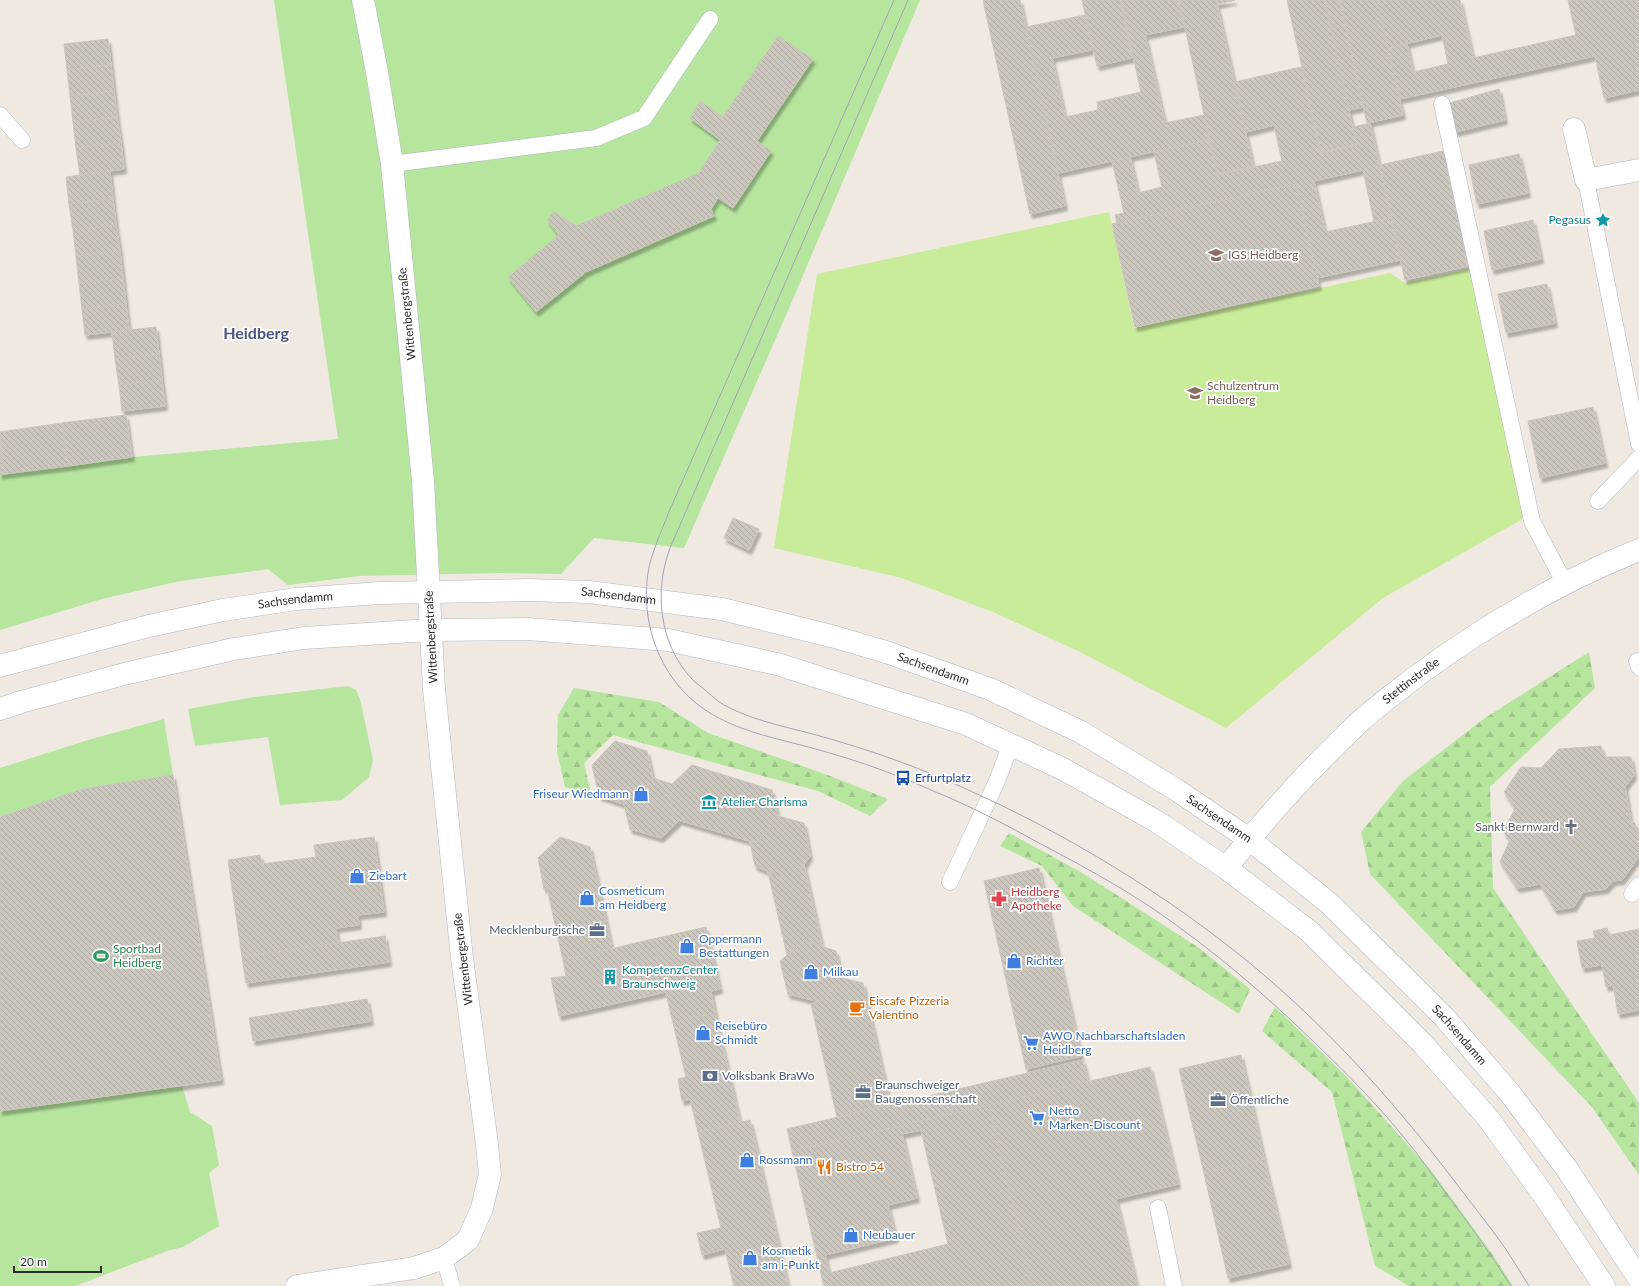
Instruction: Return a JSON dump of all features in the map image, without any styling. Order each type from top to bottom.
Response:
[{"type":"street","name":"Wittenbergstraße","points":[[297,1286],[414,1268],[444,1258],[468,1240],[482,1208],[490,1174],[462,958],[434,689],[424,481],[392,164],[377,72],[363,0]]},
{"type":"street","points":[[1574,129],[1586,180],[1639,170]]},
{"type":"street","name":"Stettinstraße","points":[[1226,868],[1249,839],[1350,730],[1391,696],[1444,656],[1494,624],[1565,584],[1639,550]]},
{"type":"street","name":"Sachsendamm","points":[[0,666],[149,626],[222,610],[296,599],[380,593],[529,590],[589,592],[722,609],[835,636],[886,652],[990,689],[1066,725],[1175,789],[1249,839],[1330,904],[1444,1017],[1509,1092],[1567,1169],[1639,1279]]},
{"type":"street","points":[[0,709],[128,673],[234,649],[304,638],[430,630],[528,629],[668,640],[777,664],[966,724],[1063,769],[1156,821],[1226,868],[1309,931],[1422,1043],[1488,1118],[1545,1197],[1604,1286]]},
{"type":"lane","points":[[392,164],[596,138],[644,118],[710,19]]},
{"type":"lane","points":[[1442,104],[1532,521],[1565,584]]},
{"type":"lane","points":[[0,115],[22,140]]},
{"type":"lane","points":[[1586,180],[1639,444]]},
{"type":"lane","points":[[1598,501],[1639,458]]},
{"type":"lane","points":[[950,882],[997,781],[1011,744]]},
{"type":"lane","points":[[1158,1208],[1174,1286]]},
{"type":"lane","points":[[444,1258],[452,1286]]},
{"type":"green space","points":[[274,0],[920,0],[790,306],[684,548],[594,538],[561,574],[501,573],[359,576],[288,585],[268,569],[180,581],[102,599],[0,630],[0,475],[132,457],[338,439]]},
{"type":"green space","points":[[1109,212],[1134,328],[1390,273],[1405,283],[1474,268],[1526,517],[1383,598],[1226,728],[1080,652],[993,612],[902,578],[774,548],[817,274]]},
{"type":"green space","points":[[1589,652],[1595,688],[1490,787],[1493,888],[1639,1103],[1639,1175],[1592,1107],[1370,874],[1361,832],[1403,781],[1485,718]]},
{"type":"green space","points":[[348,686],[356,690],[360,699],[373,760],[369,777],[342,800],[280,805],[268,737],[195,746],[188,709],[254,697]]},
{"type":"green space","points":[[574,688],[659,702],[708,733],[825,774],[888,799],[870,816],[818,791],[613,735],[584,763],[591,794],[565,787],[557,751],[558,715]]},
{"type":"green space","points":[[164,719],[173,775],[82,789],[0,817],[0,768],[88,740]]},
{"type":"green space","points":[[1009,833],[1079,871],[1199,948],[1250,989],[1239,1014],[1073,906],[1042,866],[1000,846]]},
{"type":"green space","points":[[1275,1007],[1345,1075],[1433,1173],[1493,1255],[1513,1286],[1409,1286],[1375,1266],[1332,1092],[1262,1031]]},
{"type":"green space","points":[[182,1086],[190,1112],[212,1126],[219,1165],[209,1173],[219,1226],[183,1247],[167,1251],[75,1286],[0,1286],[0,1111]]},
{"type":"building","points":[[983,0],[1020,0],[1065,206],[1030,214]]},
{"type":"building","points":[[1082,0],[1120,0],[1132,58],[1097,66]]},
{"type":"building","points":[[1121,0],[1178,0],[1184,27],[1145,35],[1165,123],[1204,115],[1210,139],[1058,173],[1026,27],[1085,15],[1092,50],[1052,58],[1065,117],[1098,110],[1097,102],[1141,92]]},
{"type":"building","points":[[1179,0],[1216,0],[1253,166],[1217,174]]},
{"type":"building","points":[[1217,0],[1235,0],[1218,4]]},
{"type":"building","points":[[1287,0],[1325,0],[1356,144],[1321,152]]},
{"type":"building","points":[[1325,0],[1339,0],[1363,107],[1349,110]]},
{"type":"building","points":[[1340,0],[1377,0],[1403,115],[1367,123]]},
{"type":"building","points":[[1377,0],[1460,0],[1473,58],[1576,35],[1568,0],[1639,0],[1639,90],[1604,98],[1595,56],[1400,99],[1388,48]],"holes":[[[1442,35],[1448,64],[1413,72],[1407,44],[1388,48]]]},
{"type":"building","points":[[778,36],[813,59],[757,141],[771,151],[733,208],[718,198],[699,173],[720,140],[690,118],[700,101],[723,117]]},
{"type":"building","points":[[108,39],[111,65],[67,70],[64,44]]},
{"type":"building","points":[[111,65],[114,91],[70,96],[67,70]]},
{"type":"building","points":[[1301,67],[1320,153],[1357,145],[1353,127],[1370,123],[1391,218],[1400,260],[1317,278],[1296,184],[1117,223],[1115,215],[1124,213],[1112,161],[1130,157],[1138,193],[1162,187],[1154,152],[1209,140],[1217,175],[1282,161],[1274,125],[1246,132],[1235,82]],"holes":[[[1363,170],[1374,221],[1391,218],[1325,232],[1314,181]]]},
{"type":"building","points":[[1499,89],[1505,120],[1455,132],[1450,103]]},
{"type":"building","points":[[114,91],[117,117],[73,122],[70,96]]},
{"type":"building","points":[[117,117],[121,143],[76,148],[73,122]]},
{"type":"building","points":[[121,143],[124,169],[80,175],[76,148]]},
{"type":"building","points":[[1443,151],[1468,266],[1405,280],[1380,165]]},
{"type":"building","points":[[1519,154],[1528,193],[1477,204],[1469,165]]},
{"type":"building","points":[[110,171],[113,199],[69,204],[66,177]]},
{"type":"building","points":[[699,173],[718,198],[711,209],[714,216],[586,272],[536,312],[508,277],[559,235],[547,220],[554,212],[576,226]]},
{"type":"building","name":"IGS Heidberg","points":[[1296,184],[1319,286],[1135,327],[1112,224]]},
{"type":"building","points":[[113,199],[116,225],[73,230],[69,204]]},
{"type":"building","points":[[1533,220],[1541,259],[1492,270],[1484,231]]},
{"type":"building","points":[[116,225],[120,251],[76,256],[73,230]]},
{"type":"building","points":[[120,251],[123,278],[79,283],[76,256]]},
{"type":"building","points":[[123,278],[126,304],[82,309],[79,283]]},
{"type":"building","points":[[1547,284],[1555,323],[1506,333],[1498,294]]},
{"type":"building","points":[[126,304],[129,330],[85,335],[82,309]]},
{"type":"building","points":[[156,327],[159,354],[115,359],[112,332]]},
{"type":"building","points":[[159,354],[162,380],[119,385],[115,359]]},
{"type":"building","points":[[162,380],[165,406],[122,411],[119,385]]},
{"type":"building","points":[[1593,407],[1605,463],[1540,478],[1528,421]]},
{"type":"building","points":[[126,415],[132,457],[68,466],[62,423]]},
{"type":"building","points":[[62,423],[68,466],[4,474],[0,432]]},
{"type":"building","points":[[0,440],[4,474],[0,475]]},
{"type":"building","points":[[733,518],[759,529],[749,550],[724,538]]},
{"type":"building","points":[[615,741],[647,751],[654,784],[630,806],[599,796],[592,765]]},
{"type":"building","name":"Sankt Bernward","points":[[1601,746],[1604,757],[1631,757],[1634,775],[1625,787],[1631,822],[1635,823],[1639,842],[1639,857],[1622,880],[1613,881],[1606,889],[1583,892],[1574,907],[1555,910],[1540,884],[1517,888],[1500,862],[1510,840],[1503,831],[1515,809],[1504,792],[1521,767],[1541,768],[1559,749]]},
{"type":"building","points":[[692,765],[772,790],[779,821],[756,843],[675,819],[668,788]]},
{"type":"building","name":"Sportbad Heidberg","points":[[173,775],[221,1080],[0,1111],[0,817],[82,789]]},
{"type":"building","points":[[653,778],[672,784],[668,788],[675,819],[680,820],[661,838],[630,829],[624,804],[630,806],[654,784]]},
{"type":"building","points":[[778,816],[804,823],[810,856],[804,865],[788,880],[755,866],[750,842],[756,843],[779,821]]},
{"type":"building","points":[[374,837],[384,912],[358,915],[359,925],[336,928],[338,943],[242,957],[228,860],[260,855],[262,864],[316,857],[314,845]]},
{"type":"building","points":[[560,837],[590,847],[612,949],[563,960],[547,888],[544,889],[538,858]]},
{"type":"building","points":[[804,865],[822,946],[804,941],[787,955],[768,872],[788,880]]},
{"type":"building","points":[[1039,868],[1060,962],[1005,975],[984,881]]},
{"type":"building","points":[[706,927],[720,989],[711,991],[715,1013],[673,1023],[653,939]]},
{"type":"building","points":[[1607,928],[1609,935],[1639,929],[1639,1010],[1618,1014],[1613,985],[1606,987],[1602,965],[1582,968],[1577,941],[1595,938],[1593,931]]},
{"type":"building","points":[[385,936],[389,962],[246,983],[242,957]]},
{"type":"building","name":"KompetenzCenter Braunschweig","points":[[653,939],[666,992],[559,1016],[551,978],[566,976],[563,960]]},
{"type":"building","points":[[804,941],[836,951],[842,978],[820,1002],[788,994],[780,961]]},
{"type":"building","points":[[1060,962],[1081,1056],[1026,1069],[1005,975]]},
{"type":"building","points":[[842,978],[863,983],[890,1104],[837,1117],[811,1004],[820,1002]]},
{"type":"building","points":[[367,999],[371,1021],[253,1041],[249,1018]]},
{"type":"building","points":[[715,1013],[740,1122],[698,1132],[690,1099],[682,1101],[678,1079],[686,1077],[673,1023]]},
{"type":"building","points":[[1241,1055],[1264,1159],[1204,1173],[1179,1069]]},
{"type":"building","points":[[1083,1060],[1088,1082],[792,1151],[787,1129]]},
{"type":"building","points":[[1150,1067],[1178,1184],[1116,1199],[1137,1286],[1032,1286],[989,1105]]},
{"type":"building","points":[[989,1105],[1032,1286],[824,1286],[792,1151]],"holes":[[[921,1130],[948,1244],[829,1273],[825,1255],[896,1238],[888,1205],[917,1198],[902,1134]]]},
{"type":"building","points":[[750,1120],[788,1286],[734,1286],[725,1249],[702,1255],[697,1233],[721,1228],[698,1132]]},
{"type":"building","points":[[1264,1159],[1289,1264],[1228,1278],[1204,1173]]},
{"type":"tram line","points":[[894,0],[668,514],[654,551],[649,566],[646,590],[649,623],[660,656],[677,685],[704,709],[720,718],[736,726],[772,738],[866,764],[905,779],[985,814],[1097,874],[1177,925],[1219,957],[1279,1009],[1352,1079],[1396,1127],[1412,1147],[1482,1242],[1511,1286]]},
{"type":"tram line","points":[[908,0],[670,548],[665,564],[661,599],[662,616],[672,649],[680,664],[691,678],[724,705],[748,716],[884,756],[927,772],[981,796],[1097,856],[1134,879],[1206,929],[1241,956],[1300,1007],[1382,1092],[1432,1152],[1485,1221],[1529,1286]]},
{"type":"place","name":"Pegasus","points":[[1603,220]]},
{"type":"place","name":"IGS Heidberg","points":[[1216,255]]},
{"type":"place","name":"Schulzentrum Heidberg","points":[[1195,393]]},
{"type":"place","name":"Erfurtplatz","points":[[903,778]]},
{"type":"place","name":"Friseur Wiedmann","points":[[641,794]]},
{"type":"place","name":"Atelier Charisma","points":[[709,802]]},
{"type":"place","name":"Sankt Bernward","points":[[1571,827]]},
{"type":"place","name":"Ziebart","points":[[357,876]]},
{"type":"place","name":"Cosmeticum am Heidberg","points":[[587,898]]},
{"type":"place","name":"Heidberg Apotheke","points":[[999,899]]},
{"type":"place","name":"Mecklenburgische","points":[[597,930]]},
{"type":"place","name":"Oppermann Bestattungen","points":[[687,946]]},
{"type":"place","name":"Sportbad Heidberg","points":[[101,956]]},
{"type":"place","name":"Richter","points":[[1014,961]]},
{"type":"place","name":"Milkau","points":[[811,972]]},
{"type":"place","name":"KompetenzCenter Braunschweig","points":[[610,977]]},
{"type":"place","name":"Eiscafe Pizzeria Valentino","points":[[857,1008]]},
{"type":"place","name":"Reisebüro Schmidt","points":[[703,1033]]},
{"type":"place","name":"AWO Nachbarschaftsladen Heidberg","points":[[1031,1043]]},
{"type":"place","name":"Volksbank BraWo","points":[[710,1076]]},
{"type":"place","name":"Braunschweiger Baugenossenschaft","points":[[863,1092]]},
{"type":"place","name":"Öffentliche","points":[[1218,1100]]},
{"type":"place","name":"Netto Marken-Discount","points":[[1037,1118]]},
{"type":"place","name":"Rossmann","points":[[747,1160]]},
{"type":"place","name":"Bistro 54","points":[[824,1167]]},
{"type":"place","name":"Neubauer","points":[[851,1235]]},
{"type":"place","name":"Kosmetik am i-Punkt","points":[[750,1258]]},
{"type":"district","name":"Heidberg","points":[[256,333]]}]
